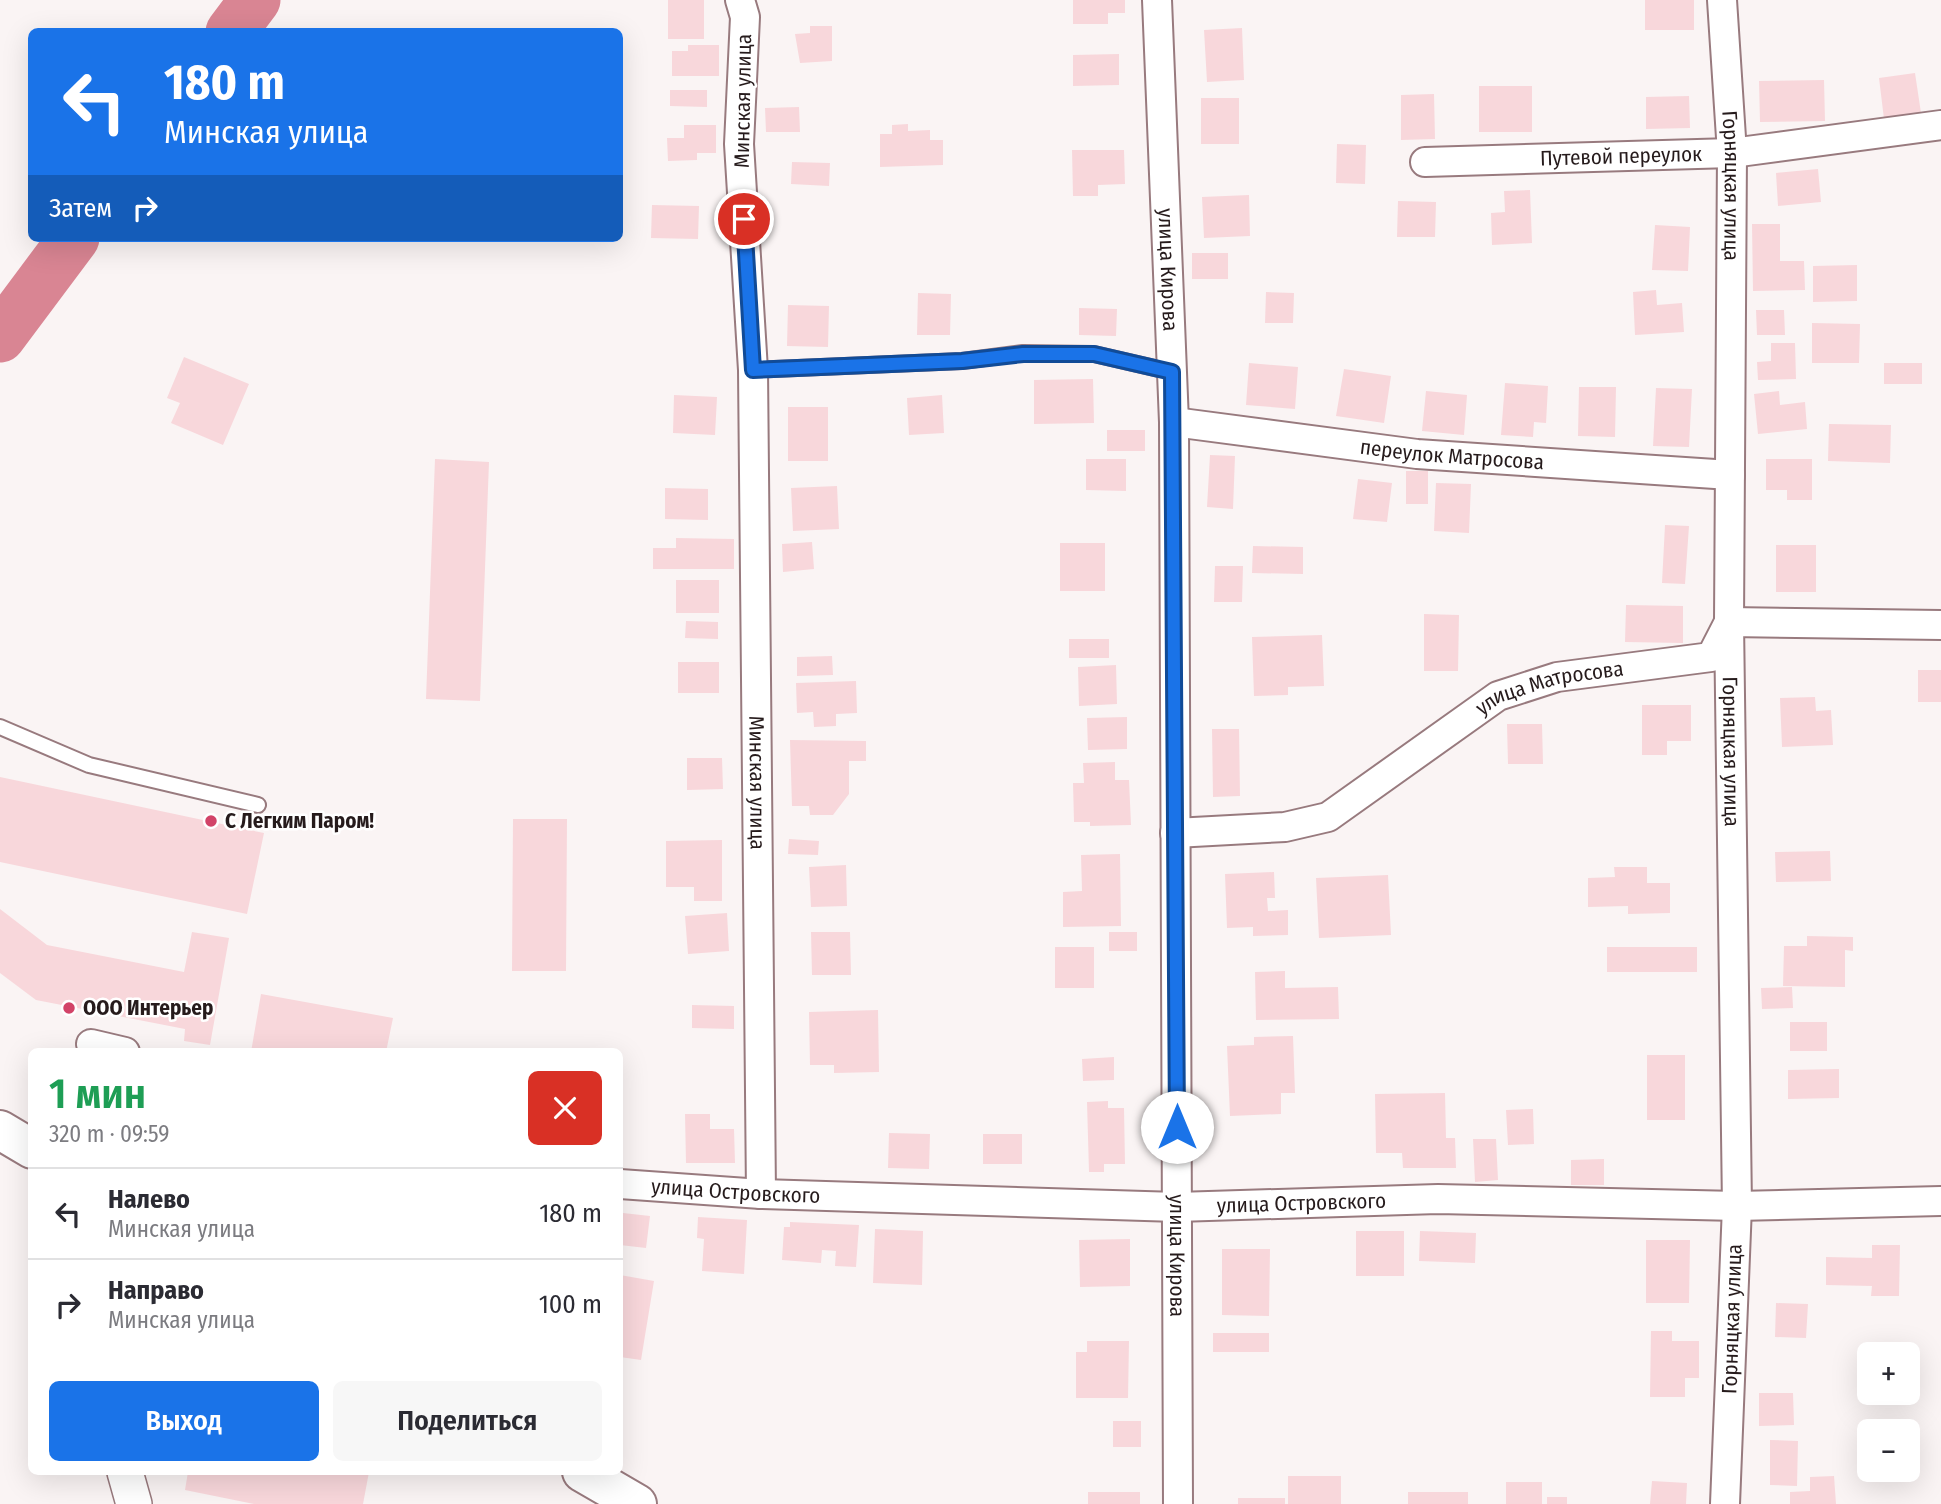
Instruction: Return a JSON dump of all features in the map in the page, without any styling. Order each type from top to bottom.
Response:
[{"type":"main road","points":[[0,1130],[28,1147]]},
{"type":"main road","points":[[587,1475],[637,1504]]},
{"type":"street","name":"Минская улица","points":[[740,0],[745,17],[739,144],[753,370],[761,1195]]},
{"type":"street","name":"улица Кирова","points":[[1157,0],[1174,422],[1178,1504]]},
{"type":"street","name":"Горняцкая улица","points":[[1722,0],[1732,153],[1729,622],[1737,1206],[1725,1504]]},
{"type":"street","name":"Путевой переулок","points":[[1425,162],[1732,153],[1941,125]]},
{"type":"street","name":"переулок Матросова","points":[[1174,422],[1417,454],[1730,475]]},
{"type":"street","name":"улица Матросова","points":[[1175,833],[1285,827],[1328,817],[1498,696],[1557,677],[1711,657],[1729,622]]},
{"type":"street","points":[[1729,622],[1941,625]]},
{"type":"street","points":[[91,1044],[108,1048]]},
{"type":"street","name":"улица Островского","points":[[623,1184],[761,1195],[1177,1207],[1438,1199],[1737,1206],[1941,1202]]},
{"type":"street","points":[[126,1475],[134,1504]]},
{"type":"lane","points":[[753,370],[962,361],[1023,354],[1094,354],[1172,372]]},
{"type":"lane","points":[[0,727],[89,765],[258,805]]},
{"type":"building","points":[[668,0],[704,0],[704,39],[668,39]]},
{"type":"building","points":[[1073,0],[1125,0],[1125,13],[1108,13],[1108,24],[1073,24]]},
{"type":"building","points":[[1645,0],[1694,0],[1694,30],[1645,30]]},
{"type":"building","points":[[810,26],[832,26],[832,61],[800,63],[795,34],[810,33]]},
{"type":"building","points":[[1242,28],[1244,80],[1207,82],[1204,30]]},
{"type":"building","points":[[688,45],[719,45],[719,76],[672,76],[672,51],[688,51]]},
{"type":"building","points":[[1119,54],[1119,85],[1073,86],[1073,55]]},
{"type":"building","points":[[1915,73],[1921,113],[1884,119],[1879,78]]},
{"type":"building","points":[[1824,80],[1825,121],[1760,122],[1759,81]]},
{"type":"building","points":[[1479,86],[1532,86],[1532,132],[1479,132]]},
{"type":"building","points":[[670,90],[707,90],[707,107],[670,106]]},
{"type":"building","points":[[1434,94],[1435,139],[1401,140],[1401,95]]},
{"type":"building","points":[[1689,96],[1690,128],[1646,129],[1646,97]]},
{"type":"building","points":[[1201,98],[1239,98],[1239,144],[1201,144]]},
{"type":"building","points":[[799,107],[800,132],[766,132],[765,108]]},
{"type":"building","points":[[908,124],[908,131],[930,130],[930,140],[943,140],[943,165],[880,167],[880,134],[892,134],[892,125]]},
{"type":"building","points":[[684,125],[716,125],[716,153],[697,153],[697,160],[668,161],[667,138],[684,138]]},
{"type":"building","points":[[1337,144],[1366,145],[1365,184],[1336,183]]},
{"type":"building","points":[[1072,150],[1124,150],[1125,184],[1098,185],[1098,196],[1073,196]]},
{"type":"building","points":[[792,162],[830,163],[829,186],[791,184]]},
{"type":"building","points":[[1818,169],[1821,202],[1778,206],[1776,173]]},
{"type":"building","points":[[1530,190],[1532,243],[1492,245],[1491,213],[1505,212],[1504,191]]},
{"type":"building","points":[[1249,195],[1250,236],[1204,238],[1202,197]]},
{"type":"building","points":[[1398,201],[1436,202],[1435,237],[1397,237]]},
{"type":"building","points":[[652,205],[699,206],[698,239],[651,238]]},
{"type":"building","points":[[1752,224],[1780,224],[1780,261],[1804,261],[1805,290],[1753,291]]},
{"type":"building","points":[[1655,225],[1690,227],[1688,271],[1652,270]]},
{"type":"building","points":[[1192,253],[1228,253],[1228,279],[1192,279]]},
{"type":"building","points":[[1857,265],[1857,301],[1813,302],[1813,266]]},
{"type":"building","points":[[1656,290],[1657,305],[1682,303],[1684,332],[1635,335],[1633,292]]},
{"type":"building","points":[[1266,292],[1294,293],[1293,323],[1265,323]]},
{"type":"building","points":[[918,293],[951,294],[950,335],[917,335]]},
{"type":"building","points":[[788,305],[829,306],[828,347],[787,346]]},
{"type":"building","points":[[1079,308],[1117,309],[1116,336],[1079,335]]},
{"type":"building","points":[[1756,310],[1784,310],[1785,335],[1757,335]]},
{"type":"building","points":[[1812,323],[1860,324],[1859,363],[1812,363]]},
{"type":"building","points":[[1771,343],[1795,343],[1796,379],[1758,380],[1757,362],[1771,361]]},
{"type":"building","points":[[184,357],[249,384],[223,445],[171,423],[180,403],[167,398]]},
{"type":"building","points":[[1249,363],[1298,367],[1295,409],[1246,405]]},
{"type":"building","points":[[1884,363],[1922,363],[1922,384],[1884,384]]},
{"type":"building","points":[[1344,369],[1391,376],[1384,423],[1336,416]]},
{"type":"building","points":[[1093,379],[1094,423],[1034,424],[1034,380]]},
{"type":"building","points":[[1505,383],[1548,386],[1546,423],[1534,422],[1533,437],[1501,435]]},
{"type":"building","points":[[1579,387],[1616,387],[1615,437],[1578,436]]},
{"type":"building","points":[[1656,388],[1692,389],[1689,447],[1653,446]]},
{"type":"building","points":[[1426,391],[1467,395],[1464,435],[1422,431]]},
{"type":"building","points":[[1779,391],[1780,405],[1805,402],[1807,429],[1758,434],[1754,394]]},
{"type":"building","points":[[674,395],[717,397],[715,435],[673,433]]},
{"type":"building","points":[[942,395],[944,433],[909,435],[907,398]]},
{"type":"building","points":[[788,407],[828,407],[828,461],[788,461]]},
{"type":"building","points":[[1829,424],[1891,425],[1890,463],[1828,461]]},
{"type":"building","points":[[1107,430],[1145,430],[1145,451],[1107,451]]},
{"type":"building","points":[[1210,455],[1235,456],[1233,509],[1207,507]]},
{"type":"building","points":[[435,459],[489,462],[480,701],[426,699]]},
{"type":"building","points":[[1086,459],[1126,459],[1126,491],[1086,490]]},
{"type":"building","points":[[1766,459],[1812,459],[1812,500],[1787,500],[1787,490],[1766,490]]},
{"type":"building","points":[[1406,471],[1428,471],[1428,504],[1406,504]]},
{"type":"building","points":[[1358,479],[1392,483],[1387,522],[1353,519]]},
{"type":"building","points":[[1436,483],[1471,484],[1469,533],[1434,531]]},
{"type":"building","points":[[837,486],[839,529],[793,531],[791,488]]},
{"type":"building","points":[[665,488],[708,489],[708,520],[665,519]]},
{"type":"building","points":[[1665,525],[1689,526],[1685,584],[1662,583]]},
{"type":"building","points":[[676,538],[734,539],[734,569],[653,569],[653,548],[676,548]]},
{"type":"building","points":[[812,542],[814,569],[783,572],[782,544]]},
{"type":"building","points":[[1060,543],[1105,543],[1105,591],[1060,591]]},
{"type":"building","points":[[1776,545],[1816,545],[1816,592],[1776,592]]},
{"type":"building","points":[[1253,546],[1303,547],[1303,574],[1252,573]]},
{"type":"building","points":[[1215,566],[1243,566],[1242,602],[1214,602]]},
{"type":"building","points":[[676,580],[719,580],[719,613],[676,613]]},
{"type":"building","points":[[1626,605],[1683,606],[1683,643],[1625,642]]},
{"type":"building","points":[[1424,614],[1459,615],[1458,671],[1424,671]]},
{"type":"building","points":[[686,621],[718,622],[718,639],[685,638]]},
{"type":"building","points":[[1322,635],[1324,686],[1288,687],[1288,695],[1254,696],[1252,637]]},
{"type":"building","points":[[1069,639],[1109,639],[1109,658],[1069,658]]},
{"type":"building","points":[[832,656],[833,675],[797,676],[797,657]]},
{"type":"building","points":[[678,662],[719,662],[719,693],[678,693]]},
{"type":"building","points":[[1116,665],[1117,704],[1079,706],[1078,667]]},
{"type":"building","points":[[1918,670],[1941,670],[1941,702],[1918,702]]},
{"type":"building","points":[[856,681],[857,713],[836,714],[836,726],[814,727],[813,712],[797,713],[796,683]]},
{"type":"building","points":[[1815,697],[1816,711],[1831,710],[1833,745],[1782,747],[1780,698]]},
{"type":"building","points":[[1642,705],[1691,705],[1691,741],[1667,741],[1667,755],[1642,755]]},
{"type":"building","points":[[1127,717],[1127,749],[1088,750],[1087,718]]},
{"type":"building","points":[[1507,724],[1542,724],[1543,764],[1508,764]]},
{"type":"building","points":[[1212,729],[1239,729],[1240,796],[1213,797]]},
{"type":"building","points":[[790,740],[866,741],[866,761],[849,761],[849,794],[833,815],[810,815],[809,806],[792,806]]},
{"type":"building","points":[[687,758],[722,758],[723,789],[687,790]]},
{"type":"building","points":[[1115,762],[1115,780],[1129,780],[1131,825],[1090,826],[1090,822],[1074,822],[1073,783],[1084,783],[1083,763]]},
{"type":"building","points":[[0,777],[264,833],[247,914],[0,862]]},
{"type":"building","points":[[513,819],[567,819],[566,971],[512,971]]},
{"type":"building","points":[[789,839],[819,841],[818,855],[788,854]]},
{"type":"building","points":[[722,840],[722,901],[694,901],[694,887],[666,887],[666,841]]},
{"type":"building","points":[[1830,851],[1831,881],[1776,882],[1775,852]]},
{"type":"building","points":[[1120,854],[1121,926],[1063,927],[1063,892],[1082,891],[1081,855]]},
{"type":"building","points":[[846,865],[847,906],[811,907],[809,867]]},
{"type":"building","points":[[1614,867],[1647,867],[1647,883],[1670,883],[1670,913],[1628,914],[1628,906],[1588,907],[1588,878],[1615,877]]},
{"type":"building","points":[[1274,872],[1275,898],[1267,898],[1268,911],[1288,910],[1288,935],[1253,936],[1253,927],[1227,928],[1225,874]]},
{"type":"building","points":[[1388,875],[1391,935],[1319,938],[1316,878]]},
{"type":"building","points":[[0,909],[47,945],[184,972],[192,932],[229,938],[210,1045],[184,1041],[185,1029],[36,1000],[0,973]]},
{"type":"building","points":[[727,913],[729,951],[688,954],[685,916]]},
{"type":"building","points":[[811,932],[850,932],[851,975],[812,975]]},
{"type":"building","points":[[1109,932],[1137,932],[1137,951],[1109,951]]},
{"type":"building","points":[[1807,936],[1853,937],[1853,951],[1845,950],[1845,987],[1783,986],[1784,946],[1807,946]]},
{"type":"building","points":[[1055,947],[1094,947],[1094,988],[1055,988]]},
{"type":"building","points":[[1607,947],[1697,947],[1697,972],[1607,972]]},
{"type":"building","points":[[1285,971],[1285,988],[1338,987],[1339,1019],[1256,1020],[1255,972]]},
{"type":"building","points":[[1792,987],[1793,1008],[1762,1009],[1761,988]]},
{"type":"building","points":[[261,994],[393,1018],[387,1048],[252,1048]]},
{"type":"building","points":[[692,1005],[734,1006],[734,1029],[692,1028]]},
{"type":"building","points":[[878,1010],[879,1072],[834,1073],[834,1065],[810,1065],[809,1012]]},
{"type":"building","points":[[1790,1022],[1827,1022],[1827,1051],[1790,1051]]},
{"type":"building","points":[[1293,1036],[1295,1093],[1281,1093],[1281,1114],[1230,1116],[1227,1046],[1254,1045],[1254,1037]]},
{"type":"building","points":[[1647,1055],[1685,1055],[1685,1120],[1647,1120]]},
{"type":"building","points":[[1114,1057],[1114,1080],[1083,1081],[1082,1059]]},
{"type":"building","points":[[1839,1069],[1839,1098],[1788,1099],[1788,1070]]},
{"type":"building","points":[[1445,1093],[1446,1138],[1455,1138],[1456,1168],[1403,1168],[1402,1153],[1376,1153],[1375,1094]]},
{"type":"building","points":[[1108,1101],[1108,1108],[1124,1108],[1125,1164],[1104,1164],[1104,1172],[1089,1172],[1087,1102]]},
{"type":"building","points":[[1533,1109],[1534,1144],[1508,1145],[1506,1110]]},
{"type":"building","points":[[685,1114],[710,1114],[710,1129],[734,1129],[735,1163],[686,1163]]},
{"type":"building","points":[[889,1133],[930,1134],[929,1169],[888,1168]]},
{"type":"building","points":[[983,1134],[1022,1134],[1022,1164],[983,1164]]},
{"type":"building","points":[[1473,1139],[1496,1139],[1498,1180],[1475,1182]]},
{"type":"building","points":[[1604,1159],[1604,1185],[1571,1185],[1571,1160]]},
{"type":"building","points":[[623,1213],[650,1216],[646,1248],[623,1245]]},
{"type":"building","points":[[698,1217],[747,1220],[744,1274],[702,1271],[704,1239],[697,1238]]},
{"type":"building","points":[[790,1222],[859,1225],[856,1267],[835,1266],[836,1251],[822,1250],[821,1263],[782,1260],[784,1227],[790,1227]]},
{"type":"building","points":[[875,1229],[923,1231],[922,1285],[873,1283]]},
{"type":"building","points":[[1356,1231],[1404,1231],[1404,1276],[1356,1276]]},
{"type":"building","points":[[1420,1231],[1476,1233],[1475,1263],[1419,1261]]},
{"type":"building","points":[[1130,1239],[1130,1286],[1080,1287],[1079,1240]]},
{"type":"building","points":[[1646,1240],[1690,1240],[1689,1303],[1646,1303]]},
{"type":"building","points":[[1872,1245],[1900,1245],[1899,1296],[1871,1296],[1872,1286],[1826,1285],[1826,1257],[1872,1258]]},
{"type":"building","points":[[1222,1249],[1270,1249],[1269,1316],[1222,1315]]},
{"type":"building","points":[[623,1276],[654,1281],[641,1360],[623,1357]]},
{"type":"building","points":[[1776,1303],[1808,1304],[1806,1338],[1775,1337]]},
{"type":"building","points":[[1651,1331],[1672,1331],[1672,1341],[1699,1341],[1699,1378],[1685,1378],[1685,1397],[1650,1397]]},
{"type":"building","points":[[1213,1333],[1269,1333],[1269,1352],[1213,1352]]},
{"type":"building","points":[[1087,1341],[1129,1341],[1128,1398],[1076,1398],[1076,1352],[1087,1352]]},
{"type":"building","points":[[1759,1393],[1793,1393],[1794,1425],[1759,1426]]},
{"type":"building","points":[[1113,1421],[1141,1421],[1141,1447],[1113,1447]]},
{"type":"building","points":[[1770,1440],[1798,1441],[1797,1486],[1770,1485]]},
{"type":"building","points":[[188,1475],[368,1475],[363,1504],[254,1504],[185,1490]]},
{"type":"building","points":[[1288,1476],[1341,1476],[1341,1504],[1288,1504]]},
{"type":"building","points":[[1834,1476],[1836,1504],[1790,1504],[1790,1492],[1810,1491],[1810,1477]]},
{"type":"building","points":[[1652,1481],[1687,1483],[1686,1504],[1650,1504]]},
{"type":"building","points":[[1506,1482],[1542,1482],[1542,1504],[1506,1504]]},
{"type":"building","points":[[1088,1492],[1140,1492],[1140,1504],[1088,1504]]},
{"type":"building","points":[[1408,1492],[1468,1492],[1468,1504],[1408,1504]]},
{"type":"building","points":[[1547,1497],[1567,1497],[1567,1504],[1547,1504]]},
{"type":"building","points":[[1238,1498],[1285,1498],[1285,1504],[1238,1504]]},
{"type":"waterway","points":[[234,28],[255,0]]},
{"type":"waterway","points":[[0,337],[71,242]]},
{"type":"place","name":"С Легким Паром!","points":[[211,821]]},
{"type":"place","name":"ООО Интерьер","points":[[69,1008]]},
{"type":"route","points":[[744,219],[753,370],[962,361],[1023,354],[1094,354],[1172,372],[1177,1127]]}]
